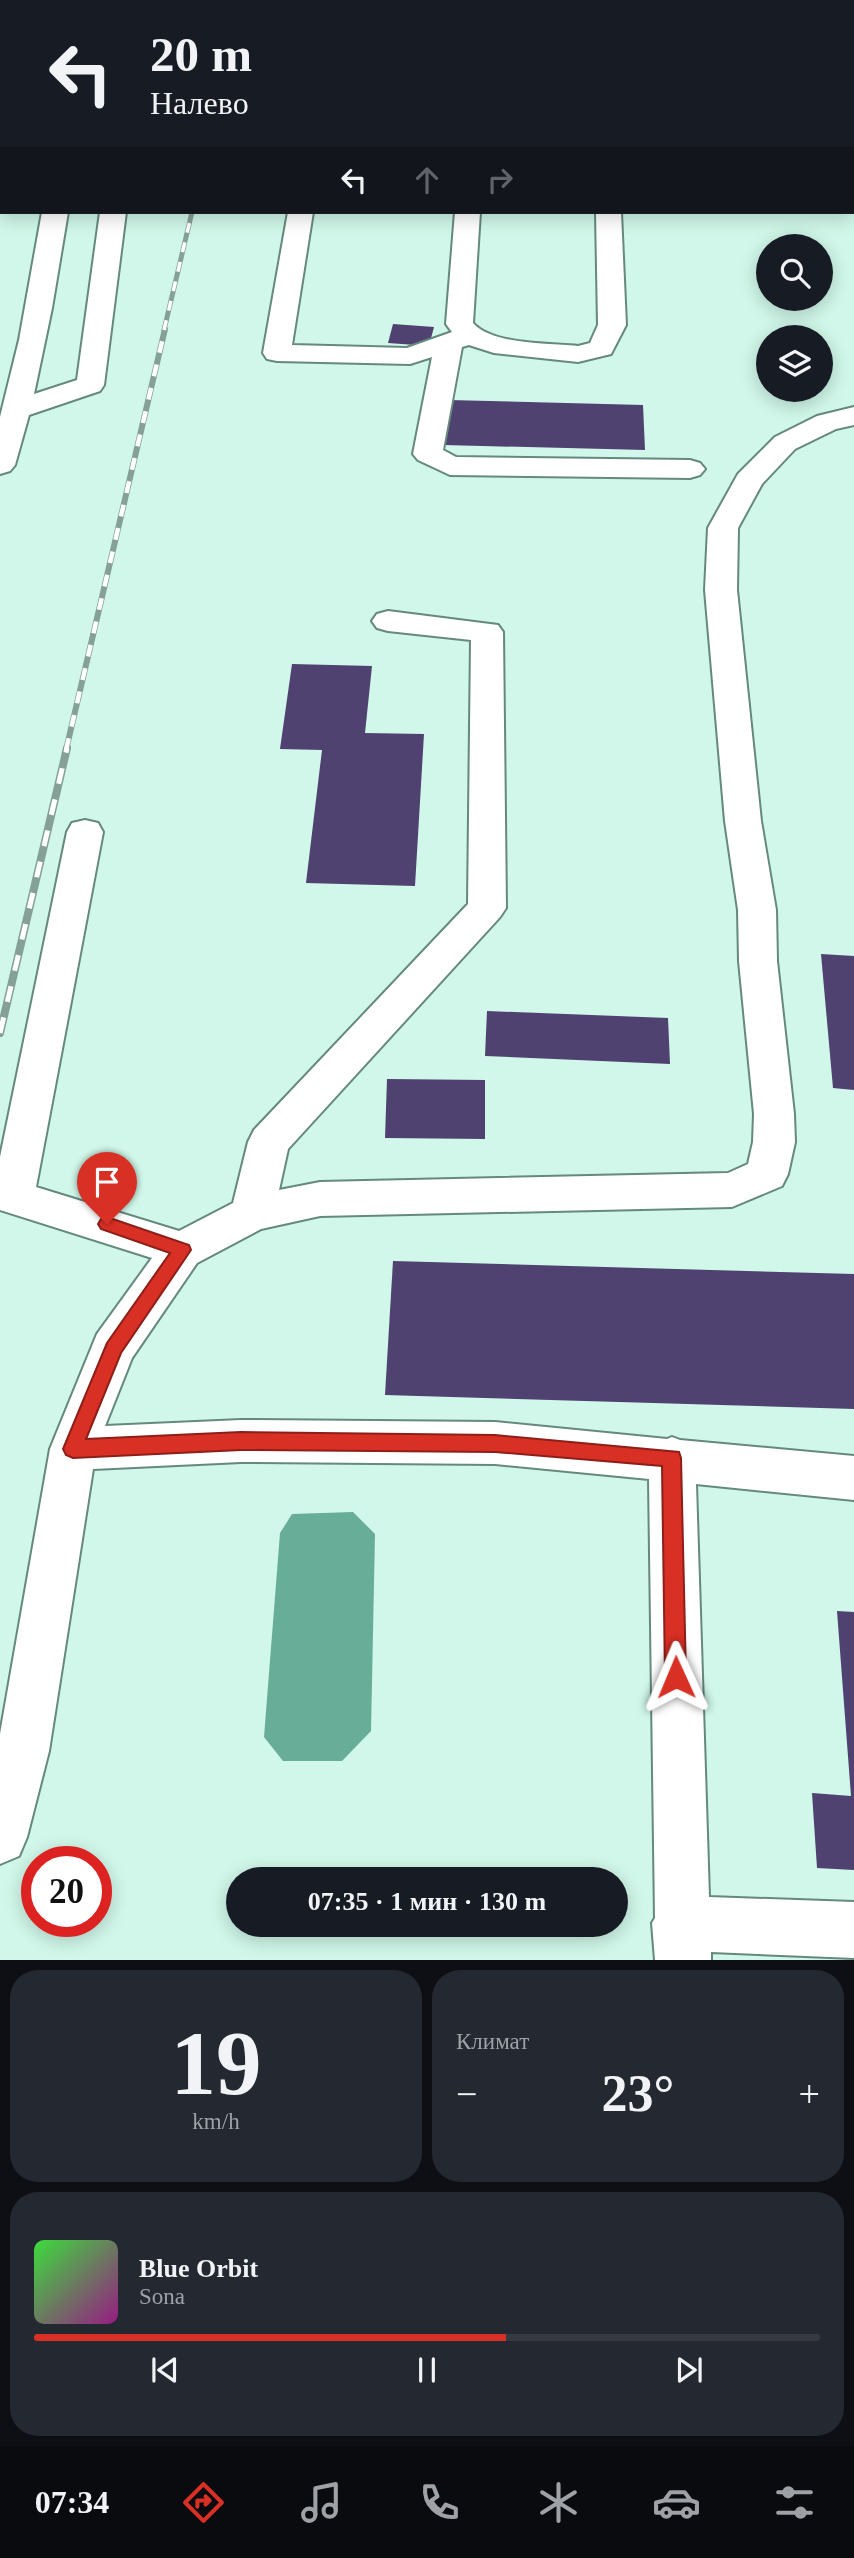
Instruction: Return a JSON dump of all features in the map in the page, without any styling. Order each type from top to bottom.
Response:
[{"type":"lane","points":[[0,465],[18,409],[40,311],[55,214]]},
{"type":"lane","points":[[18,409],[90,385],[113,214]]},
{"type":"lane","points":[[300,214],[277,353],[410,356],[459,339],[578,354],[601,348],[612,326],[609,214]]},
{"type":"lane","points":[[467,214],[459,339],[428,454],[450,466],[690,469]]},
{"type":"lane","points":[[0,1837],[23,1751],[73,1449],[113,1349],[182,1250],[252,1213],[320,1199],[732,1190],[767,1174],[774,1142],[774,1114],[758,961],[757,910],[743,821],[721,590],[723,528],[749,480],[785,443],[827,422],[854,416]]},
{"type":"lane","points":[[252,1213],[269,1142],[487,908],[487,632],[388,621]]},
{"type":"lane","points":[[85,832],[13,1197],[182,1250]]},
{"type":"lane","points":[[73,1449],[241,1441],[495,1443],[672,1458],[854,1478]]},
{"type":"lane","points":[[672,1458],[682,1941],[854,1930]]},
{"type":"shaded area","points":[[353,1512],[375,1534],[371,1731],[342,1761],[283,1761],[264,1737],[280,1533],[292,1514]]},
{"type":"building","points":[[393,324],[434,327],[429,346],[388,343]]},
{"type":"building","points":[[448,400],[643,405],[645,450],[444,445]]},
{"type":"building","points":[[292,664],[372,666],[365,733],[424,734],[415,886],[306,883],[322,750],[280,749]]},
{"type":"building","points":[[821,954],[854,956],[854,1090],[833,1088]]},
{"type":"building","points":[[487,1011],[668,1018],[670,1064],[485,1056]]},
{"type":"building","points":[[387,1079],[485,1080],[485,1139],[385,1138]]},
{"type":"building","points":[[393,1261],[854,1274],[854,1409],[385,1395]]},
{"type":"building","points":[[837,1611],[854,1612],[854,1870],[817,1868],[812,1793],[851,1796]]},
{"type":"railway","points":[[164,330],[192,214]]},
{"type":"railway","points":[[66,750],[165,329]]},
{"type":"railway","points":[[0,1033],[67,748]]},
{"type":"route","points":[[107,1224],[182,1250],[113,1349],[73,1449],[241,1441],[495,1443],[672,1458],[676,1677]]}]
